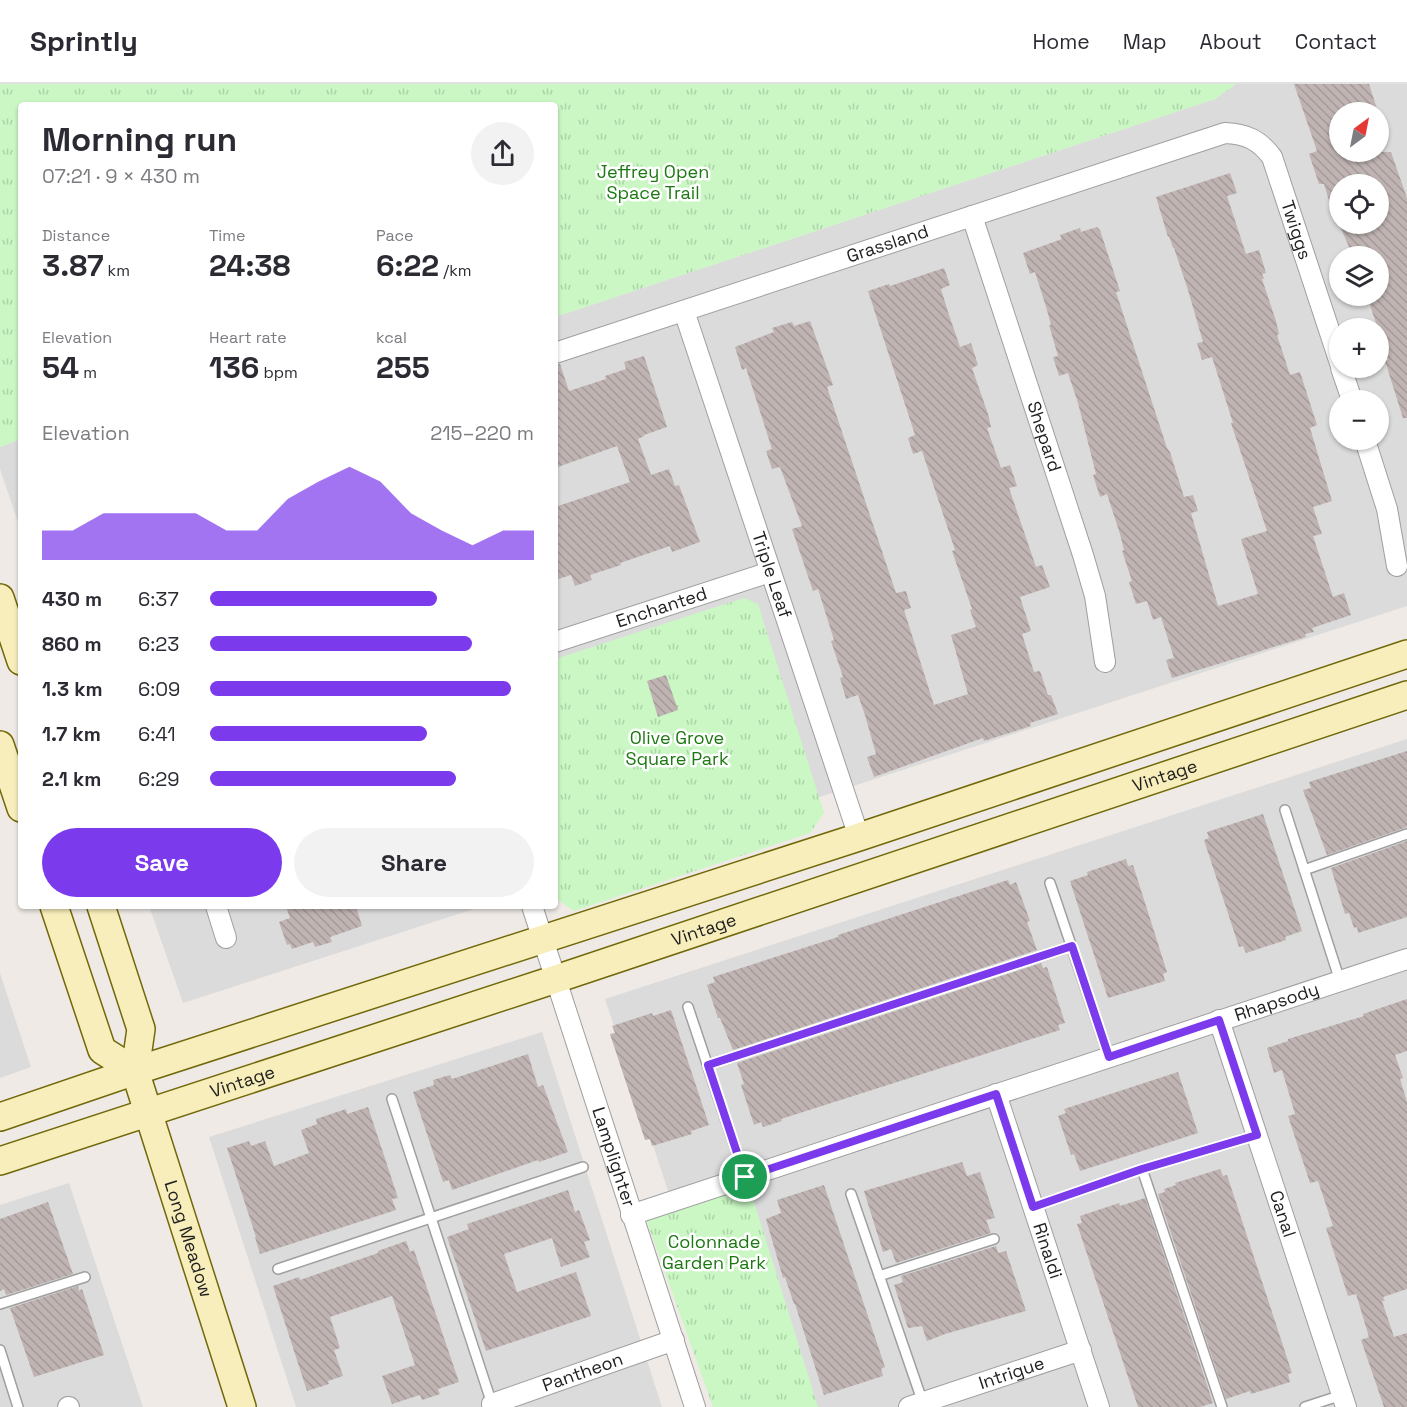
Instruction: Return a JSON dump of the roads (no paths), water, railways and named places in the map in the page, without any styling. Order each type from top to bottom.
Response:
[{"type":"street","name":"Twiggs","points":[[1219,135],[1240,134],[1253,138],[1272,157],[1329,330]]},
{"type":"street","name":"Grassland","points":[[558,352],[1219,135]]},
{"type":"street","name":"Shepard","points":[[972,216],[1083,555],[1095,596],[1105,662]]},
{"type":"street","name":"Triple Leaf","points":[[684,311],[859,837]]},
{"type":"street","points":[[1368,450],[1387,509],[1397,566]]},
{"type":"street","name":"Enchanted","points":[[558,641],[770,572]]},
{"type":"street","points":[[0,598],[18,652]]},
{"type":"street","points":[[0,1117],[135,1071],[859,837],[1407,654]]},
{"type":"street","name":"Vintage","points":[[0,1161],[556,979],[1407,695]]},
{"type":"street","points":[[0,745],[18,799]]},
{"type":"street","points":[[55,909],[102,1050],[135,1071]]},
{"type":"street","name":"Long Meadow","points":[[102,909],[141,1029],[135,1071],[242,1407]]},
{"type":"street","points":[[217,909],[226,938]]},
{"type":"street","name":"Lamplighter","points":[[533,909],[695,1407]]},
{"type":"street","name":"Rhapsody","points":[[632,1215],[1407,959]]},
{"type":"street","name":"Canal","points":[[1219,1020],[1344,1401]]},
{"type":"street","name":"Rinaldi","points":[[996,1094],[1099,1407]]},
{"type":"street","name":"Pantheon","points":[[493,1406],[674,1340]]},
{"type":"street","name":"Intrigue","points":[[916,1405],[1081,1350]]},
{"type":"lane","points":[[1285,810],[1340,981]]},
{"type":"lane","points":[[1305,870],[1407,834]]},
{"type":"lane","points":[[1050,883],[1109,1057]]},
{"type":"lane","points":[[708,1065],[1072,946]]},
{"type":"lane","points":[[688,1007],[745,1177]]},
{"type":"lane","points":[[392,1099],[493,1406]]},
{"type":"lane","points":[[1033,1207],[1142,1169],[1257,1135]]},
{"type":"lane","points":[[278,1269],[583,1167]]},
{"type":"lane","points":[[1142,1169],[1222,1407]]},
{"type":"lane","points":[[850,1194],[879,1276],[916,1405]]},
{"type":"lane","points":[[879,1276],[994,1239]]},
{"type":"lane","points":[[0,1304],[85,1277]]},
{"type":"lane","points":[[0,1350],[18,1407]]},
{"type":"lane","points":[[1305,1407],[1344,1401]]},
{"type":"park label","name":"Jeffrey Open Space Trail","points":[[653,182]]},
{"type":"park label","name":"Olive Grove Square Park","points":[[677,748]]},
{"type":"park label","name":"Colonnade Garden Park","points":[[714,1252]]}]
